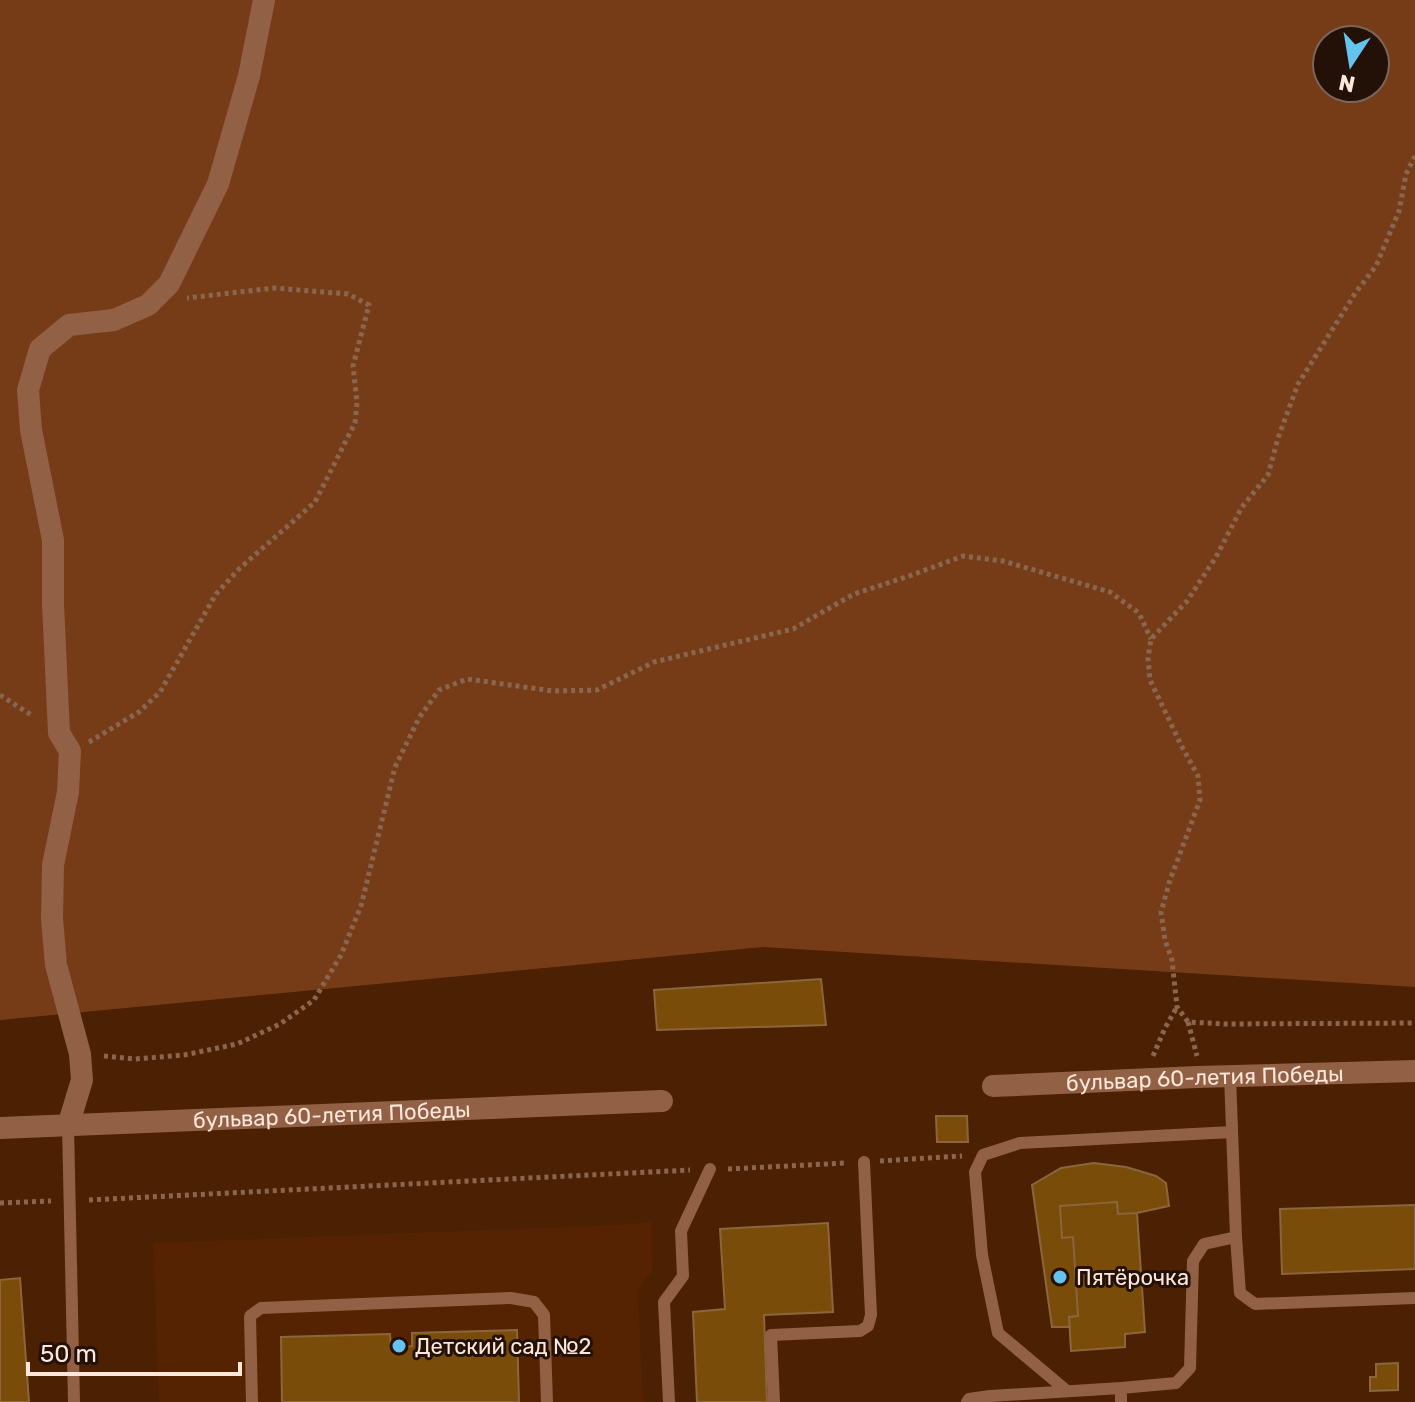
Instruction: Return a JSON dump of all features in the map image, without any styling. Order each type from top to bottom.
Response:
[{"type":"street","points":[[68,1126],[82,1080],[80,1054],[56,965],[52,919],[53,865],[68,792],[55,650],[53,540],[31,430],[28,390],[40,349],[69,325],[114,320],[148,305],[169,284],[218,184],[249,76],[264,0]]},
{"type":"street","name":"бульвар 60-летия Победы","points":[[993,1086],[1415,1071]]},
{"type":"street","name":"бульвар 60-летия Победы","points":[[0,1128],[662,1101]]},
{"type":"lane","points":[[1230,1076],[1240,1293],[1255,1304],[1415,1298]]},
{"type":"lane","points":[[68,1126],[74,1402]]},
{"type":"lane","points":[[1067,1391],[998,1333],[982,1255],[975,1172],[983,1155],[1020,1143],[1232,1132]]},
{"type":"lane","points":[[774,1402],[771,1335],[860,1331],[868,1326],[871,1315],[864,1162]]},
{"type":"lane","points":[[669,1402],[664,1302],[683,1276],[681,1231],[710,1169]]},
{"type":"lane","points":[[967,1402],[990,1396],[1176,1383],[1190,1368],[1193,1261],[1204,1244],[1236,1237]]},
{"type":"lane","points":[[252,1402],[250,1316],[261,1308],[511,1298],[534,1302],[544,1315],[547,1402]]},
{"type":"lane","points":[[1121,1388],[1121,1402]]},
{"type":"path","points":[[1151,639],[1187,601],[1216,557],[1242,507],[1268,475],[1298,384],[1376,266],[1399,211],[1406,174],[1415,156]]},
{"type":"path","points":[[0,695],[65,742],[104,734],[139,712],[160,692],[216,594],[240,568],[315,502],[355,423],[357,402],[353,366],[369,305],[362,301],[348,294],[274,288],[148,305]]},
{"type":"path","points":[[80,1054],[135,1059],[184,1055],[237,1044],[280,1024],[314,1000],[341,955],[361,906],[395,767],[419,718],[439,690],[467,679],[553,691],[597,690],[654,662],[793,629],[854,594],[963,556],[1003,561],[1110,592],[1139,613],[1151,639],[1148,658],[1150,680],[1198,776],[1200,800],[1161,912],[1172,960],[1177,1007],[1188,1022],[1415,1023]]},
{"type":"path","points":[[1144,1079],[1177,1007]]},
{"type":"path","points":[[0,1203],[983,1155]]},
{"type":"shaded area","points":[[0,0],[1415,0],[1415,987],[763,947],[0,1020]]},
{"type":"shaded area","name":"Детский сад №2","points":[[651,1222],[652,1271],[638,1291],[643,1402],[159,1402],[153,1243]]},
{"type":"building","points":[[821,979],[826,1025],[657,1030],[654,990]]},
{"type":"building","points":[[936,1116],[967,1116],[968,1142],[937,1142]]},
{"type":"building","name":"Пятёрочка","points":[[1094,1163],[1126,1167],[1156,1176],[1166,1183],[1169,1206],[1118,1214],[1117,1202],[1060,1206],[1062,1238],[1073,1237],[1078,1316],[1069,1317],[1070,1327],[1052,1327],[1032,1185],[1061,1168]]},
{"type":"building","points":[[1117,1202],[1118,1214],[1137,1213],[1145,1332],[1125,1334],[1125,1347],[1071,1351],[1069,1317],[1078,1316],[1073,1237],[1062,1238],[1060,1206]]},
{"type":"building","points":[[1415,1205],[1415,1269],[1282,1274],[1280,1209]]},
{"type":"building","points":[[828,1223],[833,1312],[764,1315],[767,1402],[697,1402],[693,1312],[725,1309],[720,1229]]},
{"type":"building","points":[[20,1278],[29,1402],[0,1402],[0,1280]]},
{"type":"building","points":[[517,1330],[519,1402],[282,1402],[281,1337],[390,1334],[391,1347],[412,1346],[412,1333]]},
{"type":"building","points":[[1398,1363],[1398,1390],[1370,1391],[1370,1377],[1376,1377],[1376,1364]]},
{"type":"place","name":"Пятёрочка","points":[[1060,1277]]},
{"type":"place","name":"Детский сад №2","points":[[399,1346]]}]
